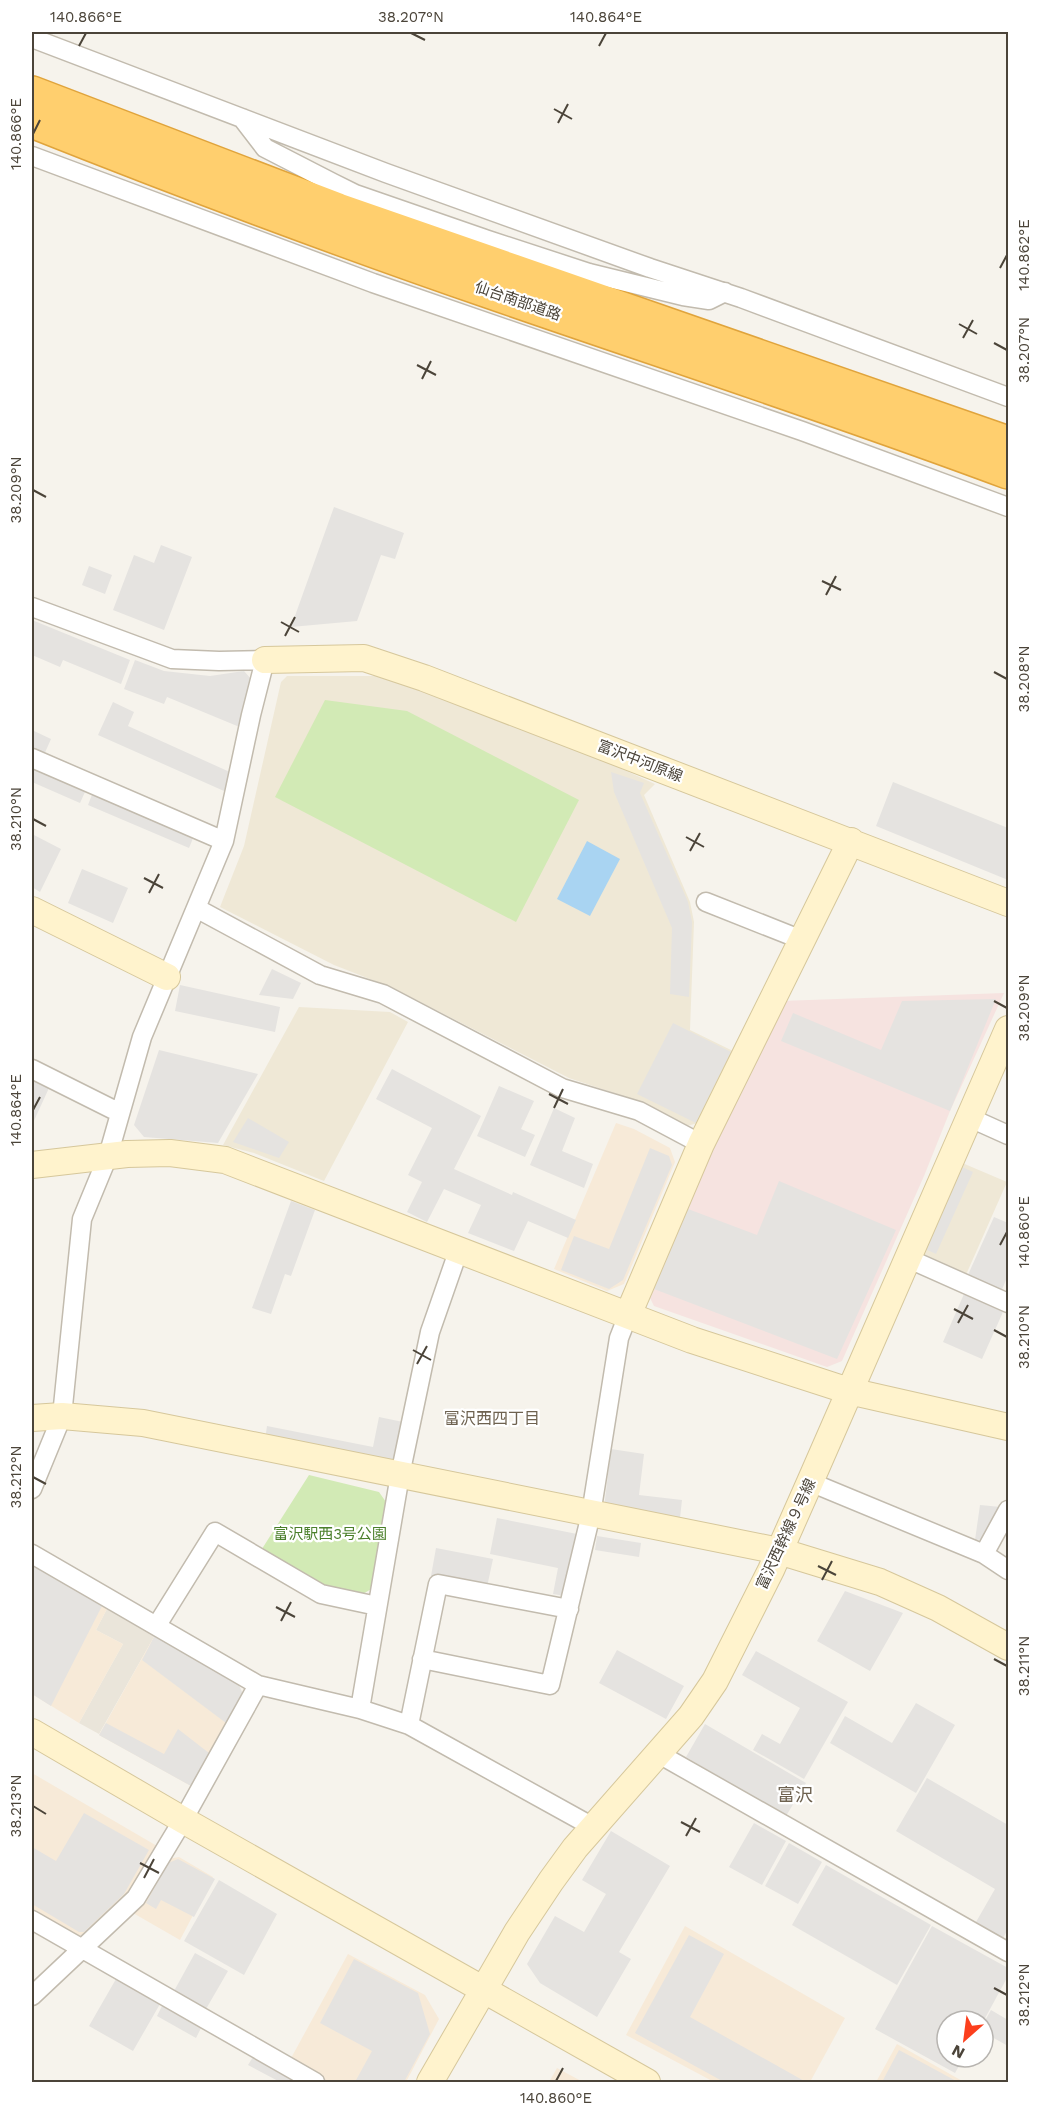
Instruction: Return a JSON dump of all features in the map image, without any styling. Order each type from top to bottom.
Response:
[{"type":"highway","name":"仙台南部道路","points":[[32,93],[338,210],[1008,443]]},
{"type":"highway","name":"仙台南部道路","points":[[32,121],[147,166],[489,292],[819,403],[1008,472]]},
{"type":"street","points":[[32,38],[386,173],[639,264],[725,292],[1008,397]]},
{"type":"street","points":[[242,118],[265,148],[333,183],[355,194],[484,242],[589,273],[683,296],[709,300],[725,292]]},
{"type":"street","points":[[32,156],[373,283],[462,304],[1008,507]]},
{"type":"street","points":[[32,607],[172,659],[219,662],[265,660],[224,841],[142,1037],[108,1156],[82,1219],[62,1416],[32,1489]]},
{"type":"street","name":"富沢中河原線","points":[[265,660],[364,658],[424,678],[1008,903]]},
{"type":"street","points":[[32,758],[224,841]]},
{"type":"street","points":[[422,1659],[550,1685],[591,1514],[619,1338],[701,1144],[851,841]]},
{"type":"street","points":[[706,902],[802,940]]},
{"type":"street","points":[[196,908],[320,975],[383,994],[562,1088],[639,1111],[701,1144]]},
{"type":"street","points":[[32,910],[167,977]]},
{"type":"street","name":"富沢西幹線９号線","points":[[430,2082],[517,1932],[545,1890],[575,1848],[691,1716],[715,1681],[779,1551],[968,1117],[1007,1034]]},
{"type":"street","points":[[32,1069],[120,1113]]},
{"type":"street","points":[[968,1117],[1008,1135]]},
{"type":"street","points":[[32,1165],[108,1156],[170,1153],[225,1160],[714,1347],[849,1391],[1008,1427]]},
{"type":"street","points":[[360,1709],[400,1475],[430,1332],[459,1250]]},
{"type":"street","points":[[907,1258],[1008,1303]]},
{"type":"street","points":[[32,1418],[62,1416],[143,1424],[779,1551],[880,1582],[938,1608],[1008,1647]]},
{"type":"street","points":[[810,1482],[984,1554],[1008,1569]]},
{"type":"street","points":[[984,1554],[1008,1510]]},
{"type":"street","points":[[157,1625],[215,1532],[321,1594],[377,1606]]},
{"type":"street","points":[[32,1554],[258,1685],[360,1709],[409,1725],[593,1827]]},
{"type":"street","points":[[409,1725],[438,1584],[569,1609]]},
{"type":"street","points":[[32,1996],[136,1899],[258,1685]]},
{"type":"street","points":[[32,1732],[483,1991],[647,2082]]},
{"type":"street","points":[[659,1754],[1008,1952]]},
{"type":"street","points":[[32,1920],[315,2082]]},
{"type":"shaded area","points":[[334,507],[404,533],[395,559],[381,555],[357,621],[291,627]]},
{"type":"shaded area","points":[[161,545],[192,557],[164,630],[113,610],[134,555],[154,563]]},
{"type":"shaded area","points":[[89,566],[112,575],[105,594],[82,585]]},
{"type":"shaded area","points":[[32,620],[130,660],[121,684],[63,660],[60,667],[32,655]]},
{"type":"shaded area","points":[[135,660],[164,671],[210,676],[244,671],[252,680],[242,728],[167,697],[164,704],[124,689]]},
{"type":"shaded area","points":[[287,676],[381,676],[611,764],[655,784],[644,795],[690,902],[694,922],[690,1030],[735,1052],[701,1122],[687,1126],[638,1101],[569,1078],[393,988],[334,965],[220,907],[244,846],[281,682]]},
{"type":"shaded area","points":[[113,702],[134,712],[128,726],[232,773],[224,791],[98,735]]},
{"type":"shaded area","points":[[32,730],[51,739],[43,757],[32,752]]},
{"type":"shaded area","points":[[32,768],[85,792],[80,803],[32,782]]},
{"type":"shaded area","points":[[611,772],[644,783],[640,793],[688,902],[692,922],[689,997],[670,994],[672,928],[614,792]]},
{"type":"shaded area","points":[[893,782],[1008,828],[1008,880],[876,826]]},
{"type":"shaded area","points":[[93,792],[194,836],[189,848],[88,805]]},
{"type":"shaded area","points":[[32,834],[61,849],[40,892],[32,887]]},
{"type":"shaded area","points":[[82,869],[128,888],[113,923],[68,903]]},
{"type":"shaded area","points":[[272,969],[301,983],[293,999],[259,995]]},
{"type":"shaded area","points":[[180,985],[280,1007],[275,1032],[175,1011]]},
{"type":"shaded area","points":[[1004,993],[950,1111],[924,1176],[842,1361],[827,1367],[654,1306],[648,1294],[710,1150],[781,1001]]},
{"type":"shaded area","points":[[996,999],[950,1111],[781,1041],[793,1013],[881,1050],[902,1001]]},
{"type":"shaded area","points":[[299,1007],[390,1012],[408,1022],[324,1181],[254,1153],[223,1145]]},
{"type":"shaded area","points":[[673,1023],[731,1052],[696,1123],[637,1094]]},
{"type":"shaded area","points":[[159,1050],[258,1074],[218,1143],[144,1137],[134,1125]]},
{"type":"shaded area","points":[[392,1069],[481,1116],[454,1169],[576,1220],[568,1238],[528,1221],[514,1251],[468,1233],[481,1205],[444,1189],[427,1222],[407,1212],[422,1182],[408,1175],[432,1128],[376,1099]]},
{"type":"shaded area","points":[[32,1080],[49,1088],[32,1125]]},
{"type":"shaded area","points":[[499,1086],[534,1101],[521,1129],[535,1135],[525,1157],[477,1136]]},
{"type":"shaded area","points":[[554,1108],[575,1118],[562,1151],[593,1164],[584,1188],[530,1165]]},
{"type":"shaded area","points":[[248,1118],[289,1142],[279,1158],[233,1142]]},
{"type":"shaded area","points":[[616,1123],[634,1129],[670,1148],[675,1162],[624,1284],[607,1291],[554,1269]]},
{"type":"shaded area","points":[[650,1148],[669,1156],[672,1165],[623,1280],[609,1289],[561,1270],[574,1236],[609,1249]]},
{"type":"shaded area","points":[[960,1162],[1007,1182],[965,1277],[926,1259],[921,1249]]},
{"type":"shaded area","points":[[960,1166],[973,1172],[936,1254],[923,1248]]},
{"type":"shaded area","points":[[779,1181],[896,1230],[837,1359],[654,1289],[688,1209],[757,1235]]},
{"type":"shaded area","points":[[291,1201],[315,1210],[291,1276],[285,1274],[271,1314],[252,1308]]},
{"type":"shaded area","points":[[994,1217],[1008,1223],[1008,1275],[1001,1292],[967,1277]]},
{"type":"shaded area","points":[[964,1294],[1003,1312],[982,1359],[943,1342]]},
{"type":"shaded area","points":[[379,1417],[403,1422],[396,1458],[386,1464],[265,1440],[267,1426],[373,1447]]},
{"type":"shaded area","points":[[611,1449],[644,1454],[639,1495],[682,1500],[680,1518],[604,1508]]},
{"type":"shaded area","points":[[980,1505],[1001,1507],[986,1539],[975,1540]]},
{"type":"shaded area","points":[[497,1518],[577,1534],[565,1596],[553,1594],[558,1568],[490,1554]]},
{"type":"shaded area","points":[[597,1536],[641,1543],[639,1557],[595,1550]]},
{"type":"shaded area","points":[[436,1548],[493,1559],[487,1587],[431,1576]]},
{"type":"shaded area","points":[[32,1563],[107,1609],[96,1630],[123,1644],[79,1723],[32,1694]]},
{"type":"shaded area","points":[[32,1563],[102,1606],[51,1706],[32,1694]]},
{"type":"shaded area","points":[[845,1591],[903,1613],[870,1671],[817,1641]]},
{"type":"shaded area","points":[[107,1609],[155,1635],[99,1734],[79,1723],[123,1644],[96,1630]]},
{"type":"shaded area","points":[[155,1635],[243,1694],[191,1786],[99,1735]]},
{"type":"shaded area","points":[[155,1635],[237,1681],[243,1694],[226,1723],[142,1660]]},
{"type":"shaded area","points":[[617,1650],[684,1686],[666,1719],[599,1683]]},
{"type":"shaded area","points":[[756,1651],[848,1702],[804,1779],[753,1750],[762,1734],[780,1744],[800,1708],[742,1675]]},
{"type":"shaded area","points":[[916,1703],[955,1725],[916,1793],[830,1743],[845,1716],[892,1743]]},
{"type":"shaded area","points":[[106,1723],[164,1754],[178,1729],[209,1753],[191,1786],[99,1735]]},
{"type":"shaded area","points":[[705,1724],[806,1783],[786,1816],[686,1757]]},
{"type":"shaded area","points":[[32,1773],[157,1846],[126,1896],[86,1935],[78,1935],[32,1908]]},
{"type":"shaded area","points":[[927,1778],[1008,1825],[1008,1929],[1003,1938],[976,1922],[995,1889],[896,1831]]},
{"type":"shaded area","points":[[84,1813],[149,1850],[124,1894],[84,1932],[79,1932],[32,1904],[32,1847],[56,1861]]},
{"type":"shaded area","points":[[754,1823],[786,1841],[762,1885],[729,1867]]},
{"type":"shaded area","points":[[611,1831],[670,1866],[619,1952],[631,1959],[597,2017],[540,1983],[527,1964],[555,1916],[584,1932],[606,1894],[582,1880]]},
{"type":"shaded area","points":[[789,1843],[822,1862],[798,1904],[765,1886]]},
{"type":"shaded area","points":[[179,1857],[213,1877],[180,1940],[133,1913],[144,1904],[168,1859]]},
{"type":"shaded area","points":[[178,1859],[215,1879],[194,1917],[161,1900],[156,1909],[146,1903],[168,1863]]},
{"type":"shaded area","points":[[826,1865],[931,1925],[897,1985],[792,1925]]},
{"type":"shaded area","points":[[219,1880],[277,1914],[244,1975],[184,1941]]},
{"type":"shaded area","points":[[685,1926],[845,2018],[810,2082],[714,2082],[626,2035]]},
{"type":"shaded area","points":[[932,1926],[1008,1968],[1008,1976],[990,2009],[935,2009],[935,2062],[875,2029]]},
{"type":"shaded area","points":[[689,1935],[724,1954],[690,2017],[806,2082],[724,2082],[635,2033]]},
{"type":"shaded area","points":[[195,1953],[228,1971],[206,2009],[174,1991]]},
{"type":"shaded area","points":[[348,1954],[425,1995],[439,2019],[406,2082],[329,2082],[290,2060]]},
{"type":"shaded area","points":[[354,1959],[418,1993],[430,2034],[404,2082],[355,2082],[372,2051],[320,2023]]},
{"type":"shaded area","points":[[116,1979],[160,2004],[133,2051],[89,2026]]},
{"type":"shaded area","points":[[162,2006],[201,2028],[196,2038],[157,2016]]},
{"type":"shaded area","points":[[995,2012],[1008,2020],[1008,2046],[995,2039]]},
{"type":"shaded area","points":[[897,2044],[935,2066],[935,2069],[941,2069],[964,2082],[876,2082]]},
{"type":"shaded area","points":[[899,2050],[958,2082],[882,2082]]},
{"type":"shaded area","points":[[253,2057],[299,2082],[280,2082],[248,2065]]},
{"type":"shaded area","points":[[557,2068],[583,2082],[549,2082]]},
{"type":"green space","points":[[325,700],[407,711],[579,800],[516,922],[275,797]]},
{"type":"green space","name":"富沢駅西3号公園","points":[[309,1475],[379,1492],[386,1502],[373,1588],[361,1595],[319,1586],[260,1552]]},
{"type":"water","points":[[587,841],[620,859],[590,916],[557,899]]},
{"type":"district","name":"富沢西四丁目","points":[[492,1418]]},
{"type":"district","name":"富沢","points":[[795,1794]]}]
